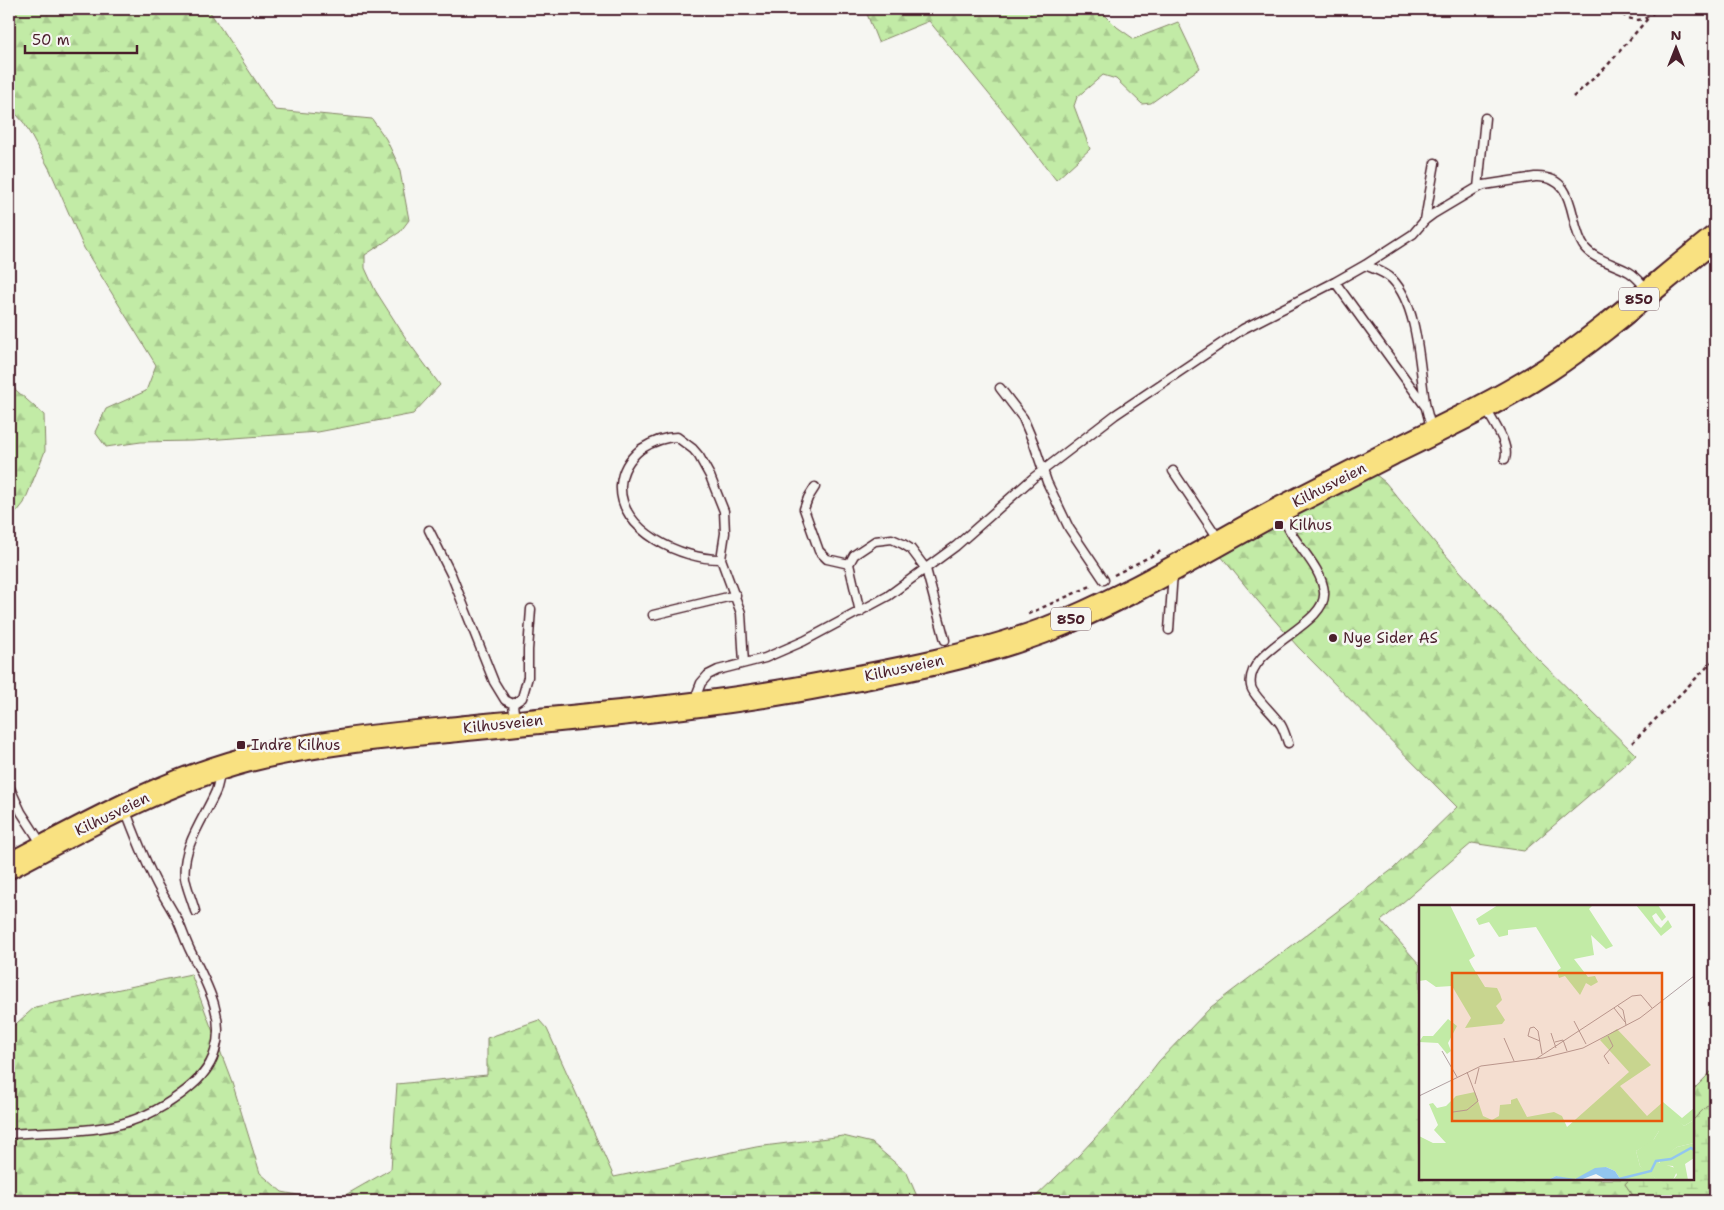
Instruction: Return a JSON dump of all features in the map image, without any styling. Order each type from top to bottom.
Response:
[{"type":"main road","name":"Kilhusveien","points":[[9,866],[44,847],[172,786],[222,768],[282,751],[514,714],[694,705],[751,698],[937,661],[1004,644],[1045,630],[1076,616],[1170,558],[1221,542],[1433,433],[1548,369],[1599,332],[1715,238]]},
{"type":"lane","points":[[1478,188],[1485,118]]},
{"type":"lane","points":[[1426,220],[1434,163]]},
{"type":"lane","points":[[694,705],[698,689],[708,675],[718,670],[765,658],[804,641],[888,596],[956,546],[1043,470],[1142,395],[1258,320],[1365,265],[1412,234],[1426,220],[1478,188],[1535,177],[1544,176],[1553,179],[1566,193],[1580,239],[1591,254],[1630,273],[1650,291]]},
{"type":"lane","points":[[1365,265],[1384,273],[1392,279],[1407,303],[1416,338],[1426,407],[1433,433]]},
{"type":"lane","points":[[1335,282],[1426,407]]},
{"type":"lane","points":[[1000,388],[1023,418],[1053,497],[1069,528],[1104,580]]},
{"type":"lane","points":[[1484,406],[1506,446],[1507,453],[1505,459]]},
{"type":"lane","points":[[722,559],[677,551],[639,527],[629,516],[621,490],[624,470],[634,456],[647,446],[666,438],[677,437],[699,456],[710,476],[724,511],[725,533],[722,559],[736,595],[743,624],[744,663]]},
{"type":"lane","points":[[1173,471],[1221,542]]},
{"type":"lane","points":[[815,487],[804,509],[819,551],[827,559],[849,564]]},
{"type":"lane","points":[[1279,511],[1316,569],[1325,594],[1321,607],[1305,623],[1271,648],[1250,676],[1251,688],[1281,725],[1288,743]]},
{"type":"lane","points":[[429,530],[451,574],[494,682],[514,714],[522,698],[528,677],[531,609]]},
{"type":"lane","points":[[860,612],[849,564],[854,555],[869,544],[892,539],[910,549],[926,569],[944,640]]},
{"type":"lane","points":[[1169,630],[1170,558]]},
{"type":"lane","points":[[653,615],[736,595]]},
{"type":"lane","points":[[195,911],[185,877],[189,850],[197,826],[216,791],[222,768]]},
{"type":"lane","points":[[9,786],[20,812],[44,847]]},
{"type":"lane","points":[[10,1134],[68,1132],[102,1128],[133,1119],[170,1102],[202,1077],[215,1051],[218,1030],[216,1008],[211,992],[176,918],[144,857],[124,808]]},
{"type":"path","points":[[1616,9],[1626,18],[1633,20],[1650,16]]},
{"type":"path","points":[[1573,97],[1606,68],[1658,9]]},
{"type":"path","points":[[1025,615],[1104,580],[1170,558]]},
{"type":"path","points":[[1632,743],[1715,659]]},
{"type":"green space","points":[[9,9],[208,9],[275,110],[372,119],[386,139],[399,166],[409,220],[400,232],[365,255],[365,268],[375,290],[407,340],[440,385],[413,414],[318,432],[192,441],[141,442],[106,447],[95,432],[106,409],[146,391],[156,365],[84,248],[50,170],[24,123],[9,106]]},
{"type":"green space","points":[[865,9],[1099,9],[1117,27],[1134,39],[1178,22],[1200,68],[1151,103],[1142,104],[1116,79],[1103,75],[1077,97],[1074,106],[1090,149],[1056,180],[929,21],[878,42]]},
{"type":"green space","points":[[9,384],[44,415],[45,451],[24,503],[9,522]]},
{"type":"green space","points":[[1357,460],[1385,482],[1436,544],[1537,658],[1636,755],[1524,851],[1472,843],[1381,921],[1419,964],[1419,1180],[1629,1180],[1625,1184],[1637,1201],[1031,1201],[1079,1155],[1121,1110],[1159,1061],[1211,1007],[1393,869],[1457,807],[1298,647],[1216,550]]},
{"type":"green space","points":[[191,974],[232,1082],[260,1173],[282,1192],[329,1201],[9,1201],[9,1030],[35,1007]]},
{"type":"green space","points":[[539,1020],[547,1029],[614,1177],[756,1147],[843,1136],[872,1143],[907,1173],[919,1201],[335,1201],[391,1169],[397,1084],[487,1075],[487,1038]]},
{"type":"green space","points":[[1715,1068],[1715,1098],[1694,1119],[1694,1089]]},
{"type":"green space","points":[[1715,1098],[1715,1201],[1637,1201],[1625,1184],[1629,1180],[1694,1180],[1694,1119]]},
{"type":"place","name":"Kilhus","points":[[1279,525]]},
{"type":"place","name":"Nye Sider AS","points":[[1333,638]]},
{"type":"place","name":"Indre Kilhus","points":[[241,745]]}]
